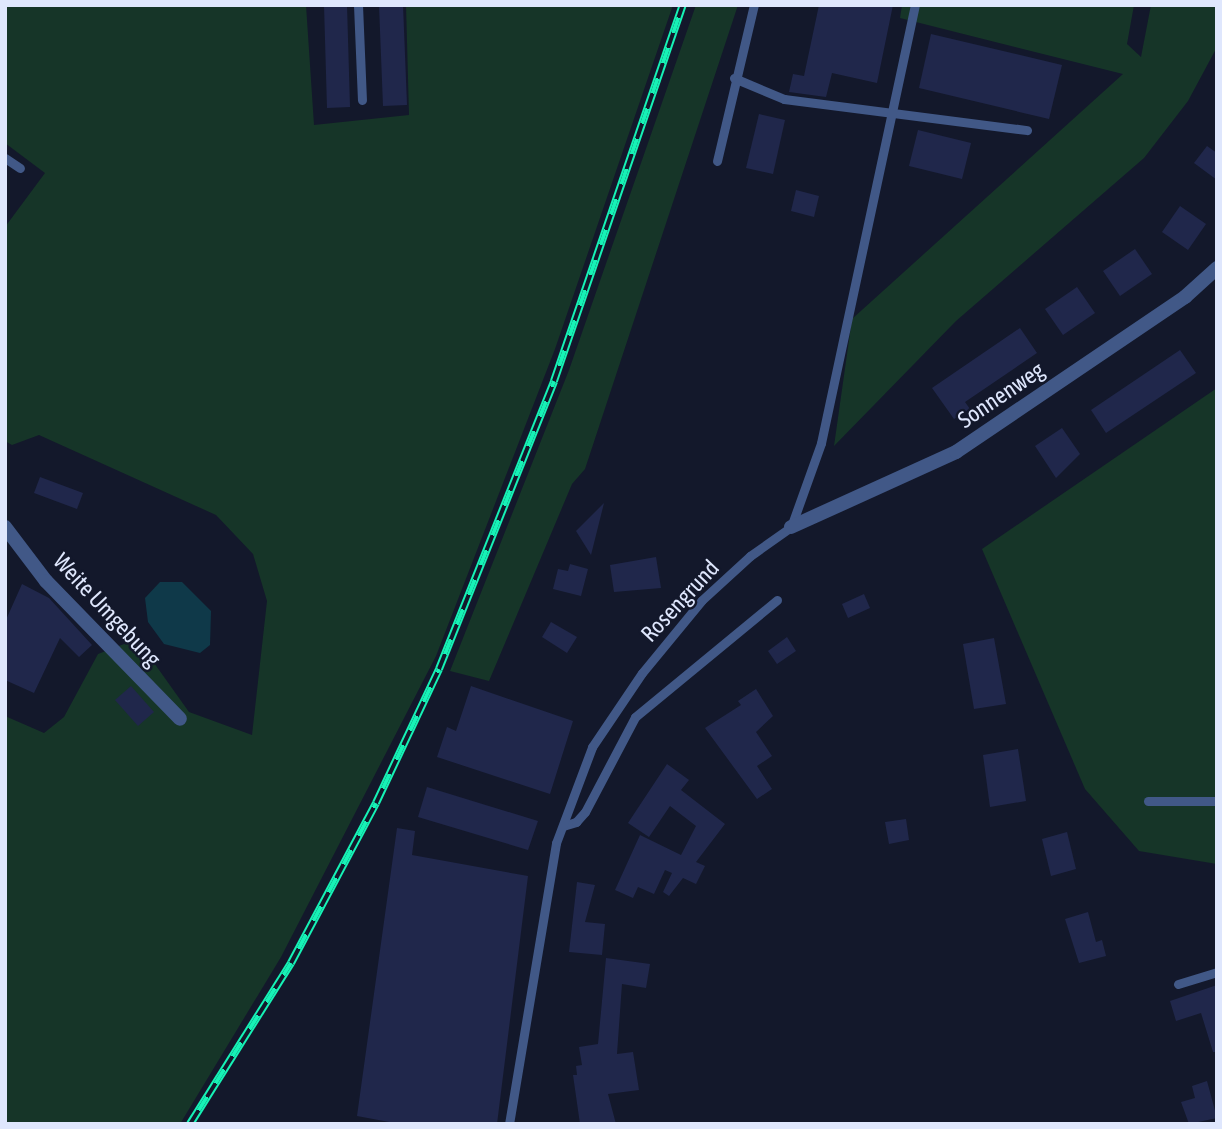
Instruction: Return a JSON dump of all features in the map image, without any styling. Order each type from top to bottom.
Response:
[{"type":"street","name":"Sonnenweg","points":[[791,527],[956,452],[1185,297],[1217,268]]},
{"type":"street","name":"Weite Umgebung","points":[[5,527],[46,580],[180,719]]},
{"type":"lane","points":[[358,5],[362,100]]},
{"type":"lane","points":[[717,161],[734,78],[754,5]]},
{"type":"lane","points":[[791,527],[821,443],[915,5]]},
{"type":"lane","points":[[734,78],[784,99],[892,115],[1027,130]]},
{"type":"lane","points":[[5,158],[20,168]]},
{"type":"lane","name":"Rosengrund","points":[[509,1124],[556,844],[592,747],[642,673],[702,600],[750,556],[791,527]]},
{"type":"lane","points":[[563,826],[576,822],[585,812],[635,717],[777,600]]},
{"type":"lane","points":[[1148,801],[1217,801]]},
{"type":"lane","points":[[1178,984],[1217,972]]},
{"type":"green space","points":[[5,5],[306,5],[314,125],[409,115],[406,5],[673,5],[555,349],[436,656],[281,957],[180,1124],[5,1124],[5,716],[44,733],[64,717],[98,654],[137,639],[189,712],[252,735],[267,601],[253,554],[216,515],[39,435],[12,445],[5,441],[5,227],[45,173],[5,143]]},
{"type":"green space","points":[[696,5],[738,5],[585,469],[572,484],[489,681],[450,671],[569,370]]},
{"type":"green space","points":[[902,5],[1134,5],[1127,44],[1141,57],[1151,5],[1217,5],[1217,47],[1188,101],[1144,158],[956,321],[834,446],[852,319],[1123,74],[900,18]]},
{"type":"green space","points":[[1217,388],[1217,864],[1139,851],[1085,789],[982,549]]},
{"type":"water","points":[[160,582],[182,582],[211,611],[210,645],[200,653],[164,644],[148,622],[145,598]]},
{"type":"building","points":[[324,5],[347,5],[350,107],[327,108]]},
{"type":"building","points":[[379,5],[403,5],[407,105],[383,106]]},
{"type":"building","points":[[819,5],[893,5],[877,83],[832,73],[826,97],[789,92],[793,74],[804,76]]},
{"type":"building","points":[[931,34],[1062,65],[1049,119],[919,88]]},
{"type":"building","points":[[759,114],[785,120],[773,174],[746,168]]},
{"type":"building","points":[[918,130],[971,143],[962,179],[909,166]]},
{"type":"building","points":[[1207,146],[1217,153],[1217,180],[1194,163]]},
{"type":"building","points":[[796,190],[819,196],[814,217],[791,211]]},
{"type":"building","points":[[1180,206],[1206,224],[1188,250],[1162,232]]},
{"type":"building","points":[[1135,249],[1152,274],[1120,296],[1103,271]]},
{"type":"building","points":[[1077,287],[1095,313],[1063,335],[1045,309]]},
{"type":"building","points":[[1020,328],[1037,353],[965,402],[970,409],[954,419],[932,388]]},
{"type":"building","points":[[1180,350],[1196,373],[1106,433],[1091,410]]},
{"type":"building","points":[[1062,428],[1080,454],[1056,478],[1035,446]]},
{"type":"building","points":[[40,477],[83,493],[77,509],[34,493]]},
{"type":"building","points":[[604,503],[591,555],[576,531]]},
{"type":"building","points":[[656,557],[661,588],[614,592],[610,565]]},
{"type":"building","points":[[570,564],[588,569],[581,596],[553,589],[558,569],[568,571]]},
{"type":"building","points":[[22,584],[49,598],[92,645],[79,657],[60,638],[34,693],[5,680],[5,622]]},
{"type":"building","points":[[864,594],[870,608],[848,618],[842,604]]},
{"type":"building","points":[[551,622],[577,637],[567,653],[542,637]]},
{"type":"building","points":[[787,637],[796,651],[777,664],[768,651]]},
{"type":"building","points":[[994,638],[1006,704],[974,709],[963,644]]},
{"type":"building","points":[[131,686],[154,712],[138,726],[115,700]]},
{"type":"building","points":[[471,686],[573,721],[550,794],[437,757],[447,727],[456,731]]},
{"type":"building","points":[[756,689],[773,716],[756,732],[772,756],[757,766],[772,789],[757,799],[705,728],[741,705],[738,701]]},
{"type":"building","points":[[1018,749],[1026,801],[990,807],[983,755]]},
{"type":"building","points":[[667,764],[689,780],[681,790],[725,824],[696,862],[705,866],[696,884],[683,878],[669,896],[663,892],[672,873],[665,870],[654,894],[638,887],[633,898],[615,890],[640,835],[681,855],[696,826],[670,806],[649,837],[628,823]]},
{"type":"building","points":[[427,787],[538,821],[528,850],[418,817]]},
{"type":"building","points":[[906,819],[909,840],[889,844],[885,822]]},
{"type":"building","points":[[397,828],[415,831],[412,855],[528,876],[497,1124],[400,1124],[357,1116]]},
{"type":"building","points":[[1067,832],[1076,869],[1051,876],[1042,839]]},
{"type":"building","points":[[577,882],[595,885],[585,922],[605,924],[602,955],[569,952]]},
{"type":"building","points":[[1088,912],[1096,942],[1102,940],[1106,956],[1079,963],[1065,919]]},
{"type":"building","points":[[606,958],[650,964],[646,988],[622,984],[617,1054],[633,1052],[639,1090],[608,1094],[616,1124],[580,1124],[573,1075],[577,1075],[576,1066],[582,1065],[579,1047],[598,1044]]},
{"type":"building","points":[[1217,985],[1217,1052],[1213,1052],[1201,1013],[1176,1021],[1170,1001]]},
{"type":"building","points":[[1207,1081],[1217,1118],[1189,1124],[1181,1102],[1195,1098],[1192,1086]]},
{"type":"railway","points":[[190,1124],[291,963],[376,803],[439,669],[554,381],[683,5]]}]
